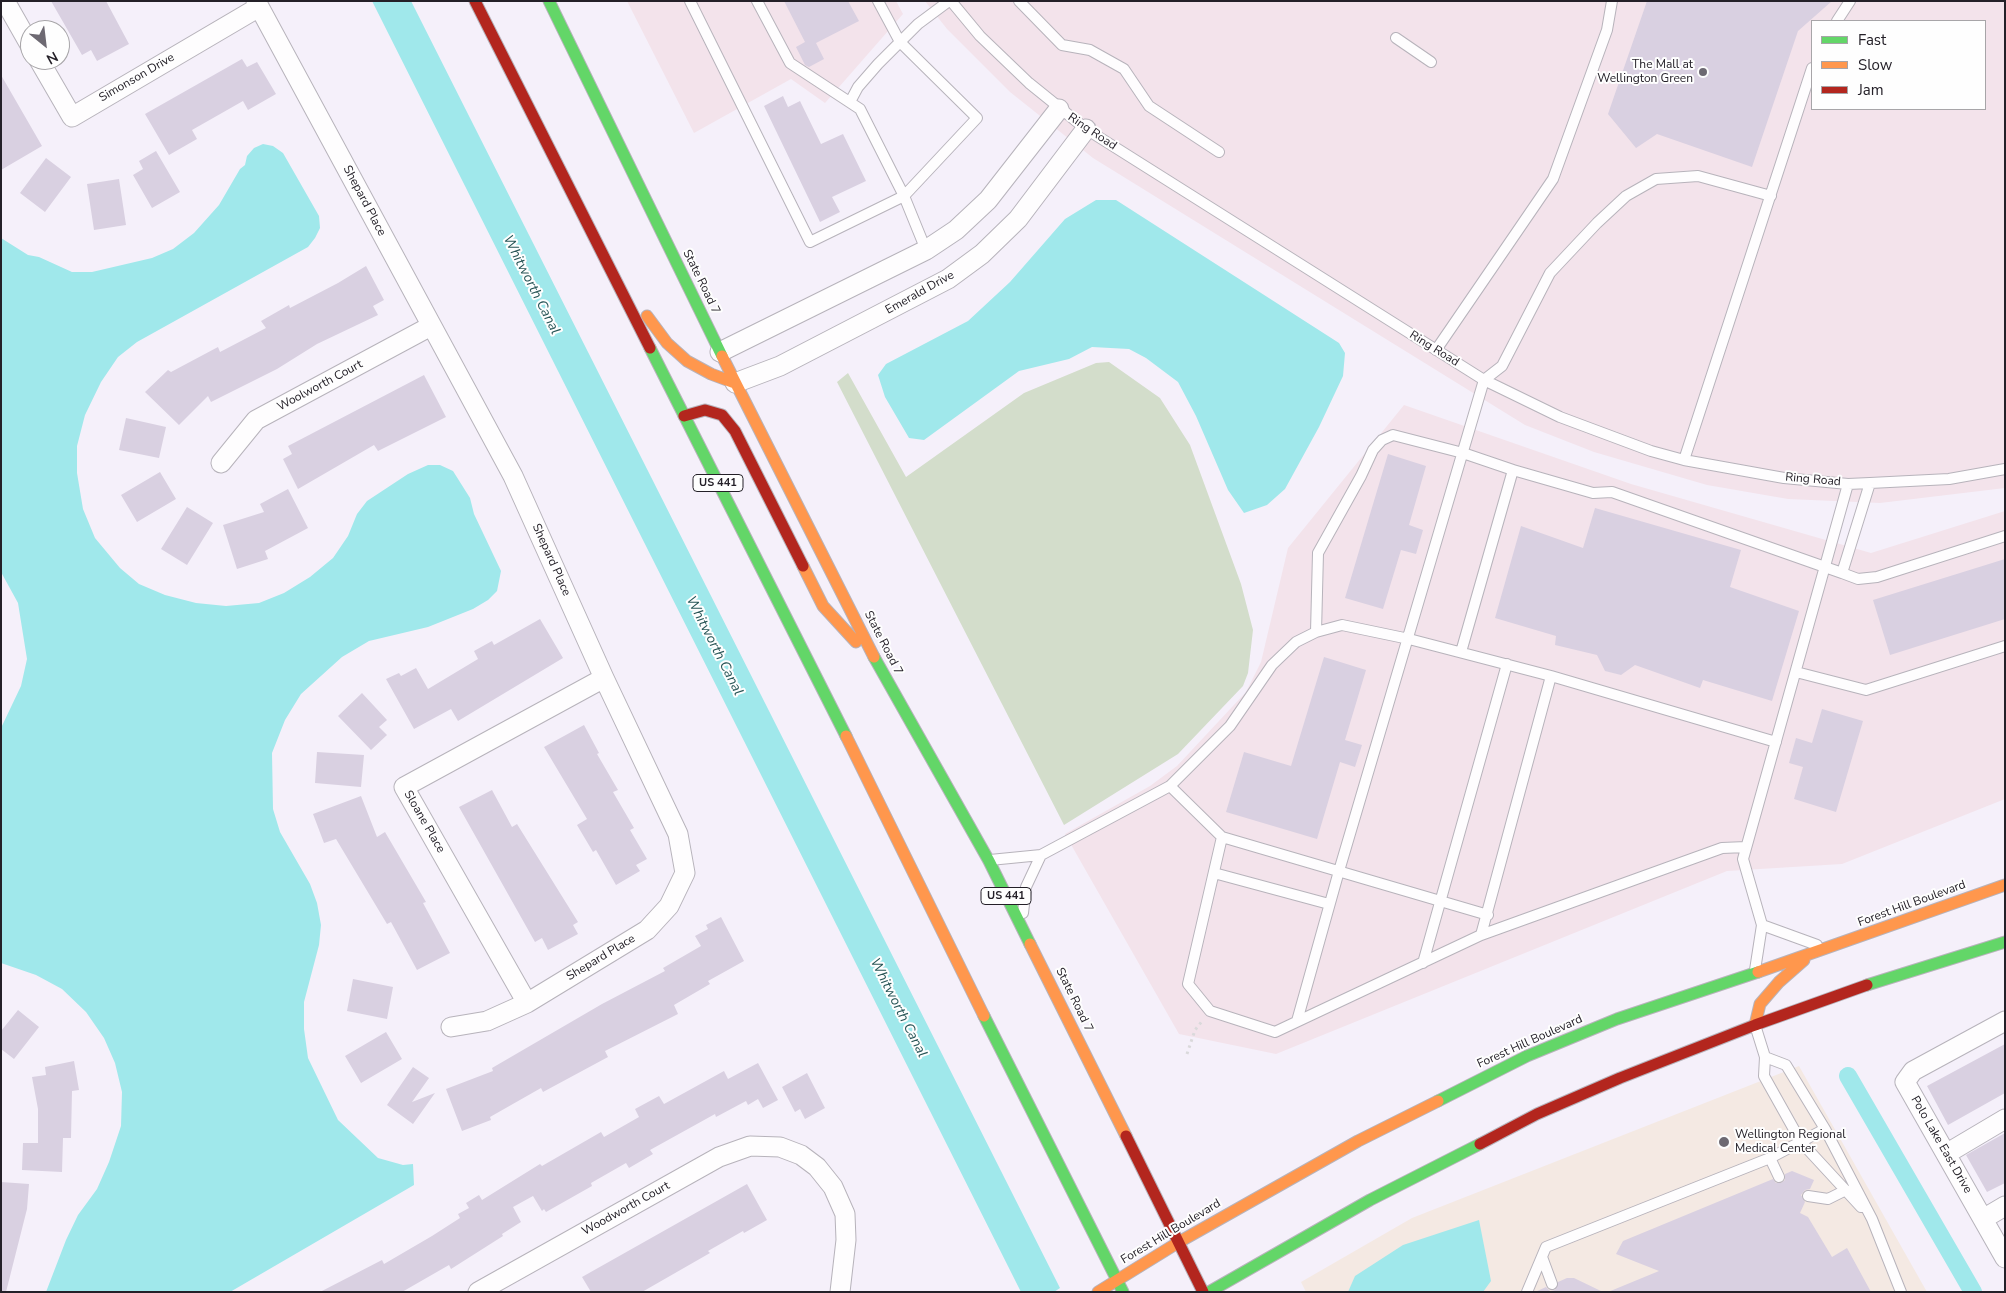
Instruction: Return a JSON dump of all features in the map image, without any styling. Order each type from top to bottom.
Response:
[{"type":"main road","name":"US 441","points":[[475,1],[1123,1292]]},
{"type":"main road","name":"State Road 7","points":[[549,1],[735,383],[879,667],[989,860],[1203,1292]]},
{"type":"main road","points":[[602,254],[667,343],[687,361],[711,374],[735,383]]},
{"type":"main road","points":[[684,416],[705,410],[722,415],[735,431],[823,606],[879,667]]},
{"type":"main road","name":"Forest Hill Boulevard","points":[[1098,1292],[1179,1242],[1358,1141],[1527,1056],[1617,1019],[1754,971],[1828,948],[2005,885]]},
{"type":"main road","points":[[1209,1292],[1370,1200],[1537,1114],[1620,1078],[1755,1025],[1861,987],[2005,942]]},
{"type":"main road","points":[[1755,1025],[1760,1004],[1778,982],[1810,954]]},
{"type":"street","points":[[5,1],[20,27]]},
{"type":"street","name":"Simonson Drive","points":[[45,70],[72,117],[258,4]]},
{"type":"street","name":"Shepard Place","points":[[258,4],[513,476],[604,678],[678,834],[685,873],[669,906],[647,930],[528,1003],[487,1021],[451,1027]]},
{"type":"street","points":[[720,352],[926,250],[956,230],[988,200],[1059,109]]},
{"type":"street","name":"Emerald Drive","points":[[735,383],[780,366],[948,279],[982,254],[1018,219],[1086,129]]},
{"type":"street","name":"Woolworth Court","points":[[221,463],[256,420],[432,326]]},
{"type":"street","name":"Sloane Place","points":[[528,1003],[404,787],[604,678]]},
{"type":"street","name":"Polo Lake East Drive","points":[[2005,1021],[1912,1071],[1905,1082],[2005,1258]]},
{"type":"street","points":[[1946,1154],[2005,1119]]},
{"type":"street","name":"Woodworth Court","points":[[478,1292],[719,1157],[750,1146],[780,1147],[801,1155],[817,1168],[833,1187],[845,1214],[846,1240],[840,1292]]},
{"type":"street","points":[[1983,1219],[2005,1206]]},
{"type":"lane","points":[[690,1],[810,242],[904,196],[978,118],[900,42],[878,1]]},
{"type":"lane","points":[[757,1],[790,63],[860,109],[904,196],[926,250]]},
{"type":"lane","points":[[850,102],[858,88],[878,64],[918,24],[950,1]]},
{"type":"lane","name":"Ring Road","points":[[950,1],[980,36],[1059,109],[1086,129],[1484,380],[1560,417],[1651,451],[1684,460],[1784,478],[1848,484],[1949,479],[2005,469]]},
{"type":"lane","points":[[1019,1],[1062,45],[1090,50],[1124,69],[1149,106],[1219,152]]},
{"type":"lane","points":[[1436,350],[1553,179],[1607,30],[1612,1]]},
{"type":"lane","points":[[1838,20],[1850,1]]},
{"type":"lane","points":[[1396,38],[1431,62]]},
{"type":"lane","points":[[1684,460],[1811,71]]},
{"type":"lane","points":[[1296,1021],[1338,871],[1484,380],[1502,366],[1550,273],[1597,223],[1626,196],[1656,179],[1698,176],[1770,196]]},
{"type":"lane","points":[[1316,632],[1318,553],[1374,450],[1382,440],[1393,435],[1463,453],[1513,470],[1593,492],[1612,492],[1858,578],[1877,578],[2005,536]]},
{"type":"lane","points":[[1461,652],[1513,470]]},
{"type":"lane","points":[[1842,573],[1870,483]]},
{"type":"lane","points":[[1754,971],[1762,925],[1743,860],[1848,484]]},
{"type":"lane","points":[[989,860],[1041,855],[1170,786],[1230,726],[1272,665],[1296,642],[1316,632],[1342,625],[1408,639],[1552,676],[1776,742]]},
{"type":"lane","points":[[1796,672],[1866,690],[2005,646]]},
{"type":"lane","points":[[1422,962],[1438,900],[1507,664]]},
{"type":"lane","points":[[1481,935],[1552,676]]},
{"type":"lane","points":[[1170,786],[1222,838],[1488,915]]},
{"type":"lane","points":[[1222,838],[1188,984],[1210,1011],[1275,1032],[1481,935],[1722,848],[1746,847]]},
{"type":"lane","points":[[1024,931],[1023,902],[1026,887],[1041,855]]},
{"type":"lane","points":[[1214,872],[1329,904]]},
{"type":"lane","points":[[1762,925],[1806,943],[1828,948]]},
{"type":"lane","points":[[1755,1025],[1765,1057],[1764,1076],[1800,1142],[1872,1219]]},
{"type":"lane","points":[[1765,1057],[1786,1065],[1825,1129],[1872,1219],[1900,1292]]},
{"type":"lane","points":[[1527,1292],[1546,1247],[1770,1158],[1825,1129]]},
{"type":"lane","points":[[1770,1158],[1779,1177]]},
{"type":"lane","points":[[1808,1196],[1828,1198],[1846,1190]]},
{"type":"lane","points":[[1542,1257],[1552,1284]]},
{"type":"path","points":[[1187,1054],[1195,1030],[1206,1016]]},
{"type":"shaded area","points":[[627,1],[896,1],[903,14],[825,103],[791,79],[694,133]]},
{"type":"shaded area","name":"The Mall at Wellington Green","points":[[925,1],[2005,1],[2005,488],[1880,503],[1788,499],[1707,485],[1594,452],[1525,425],[1093,158],[1010,92],[947,29]]},
{"type":"shaded area","points":[[1404,405],[1631,484],[1871,553],[2005,511],[2005,799],[1842,864],[1727,871],[1276,1054],[1179,1034],[1065,834],[1150,786],[1177,766],[1246,692],[1261,662],[1288,548]]},
{"type":"shaded area","name":"Wellington Regional Medical Center","points":[[1799,1066],[1927,1292],[1306,1292],[1301,1282],[1412,1218]]},
{"type":"green space","points":[[1109,362],[1160,398],[1190,445],[1241,584],[1253,630],[1248,673],[1243,686],[1178,754],[1064,825],[837,382],[848,373],[906,477],[1024,393],[1096,363]]},
{"type":"water","name":"Whitworth Canal","points":[[372,1],[411,1],[1060,1288],[1054,1292],[1021,1292]]},
{"type":"water","points":[[263,144],[273,146],[283,153],[319,216],[320,228],[315,238],[308,247],[137,342],[118,357],[101,382],[85,415],[77,446],[77,473],[83,509],[95,538],[120,568],[139,584],[165,595],[196,603],[226,606],[259,603],[284,593],[310,577],[333,558],[348,536],[357,514],[367,501],[408,474],[428,465],[440,465],[453,471],[470,498],[474,514],[501,571],[497,591],[488,600],[473,609],[428,627],[369,641],[342,657],[301,694],[285,720],[272,753],[273,809],[280,832],[310,884],[317,903],[321,925],[319,945],[304,1002],[304,1029],[308,1058],[338,1120],[378,1158],[403,1165],[413,1164],[414,1185],[230,1292],[46,1292],[78,1215],[97,1189],[109,1162],[121,1126],[122,1092],[115,1063],[104,1038],[86,1012],[62,989],[36,975],[1,963],[1,728],[21,686],[27,659],[18,603],[1,572],[1,238],[28,255],[39,257],[72,272],[92,272],[152,258],[173,249],[194,233],[219,205],[240,169],[245,165],[247,156],[254,148]]},
{"type":"water","points":[[1096,200],[1116,200],[1339,343],[1345,353],[1343,376],[1319,427],[1285,489],[1267,505],[1244,513],[1228,490],[1196,416],[1178,382],[1146,358],[1129,349],[1092,347],[1069,359],[1019,371],[924,440],[909,438],[885,397],[878,375],[886,364],[968,321],[1010,282],[1065,219]]},
{"type":"water","points":[[1479,1220],[1491,1281],[1483,1292],[1348,1292],[1355,1276],[1403,1245]]},
{"type":"building","points":[[51,1],[106,1],[129,44],[97,61],[91,50],[82,55],[70,34],[70,20],[62,20]]},
{"type":"building","points":[[784,1],[848,1],[859,21],[816,43],[824,59],[809,67],[805,65],[796,47],[805,42]]},
{"type":"building","name":"The Mall at Wellington Green","points":[[1647,1],[1832,1],[1798,31],[1752,167],[1657,134],[1636,148],[1608,114]]},
{"type":"building","points":[[242,59],[247,67],[257,62],[276,94],[248,110],[243,101],[192,130],[197,139],[169,155],[145,114]]},
{"type":"building","points":[[1,75],[42,146],[1,170]]},
{"type":"building","points":[[783,96],[788,107],[800,101],[821,144],[843,134],[866,181],[832,197],[840,212],[820,222],[764,106]]},
{"type":"building","points":[[156,151],[180,192],[152,208],[133,175],[143,169],[139,161]]},
{"type":"building","points":[[46,158],[71,177],[45,212],[20,193]]},
{"type":"building","points":[[119,179],[126,225],[94,230],[87,184]]},
{"type":"building","points":[[366,266],[384,300],[373,306],[378,315],[317,344],[277,369],[211,402],[208,396],[179,425],[145,392],[168,370],[171,372],[218,347],[220,352],[266,328],[261,321],[289,305],[290,308],[338,283]]},
{"type":"building","points":[[424,375],[446,417],[378,451],[374,445],[298,489],[283,459],[292,454],[288,446]]},
{"type":"building","points":[[126,418],[166,427],[159,458],[119,450]]},
{"type":"building","points":[[1388,454],[1426,466],[1409,525],[1423,530],[1416,554],[1401,550],[1383,609],[1345,598]]},
{"type":"building","points":[[160,472],[176,499],[137,522],[121,495]]},
{"type":"building","points":[[288,489],[308,528],[265,551],[268,559],[237,569],[223,525],[264,512],[260,504]]},
{"type":"building","points":[[187,507],[213,523],[187,565],[161,549]]},
{"type":"building","points":[[1595,508],[1741,550],[1730,587],[1799,611],[1772,701],[1703,680],[1700,688],[1635,665],[1621,675],[1605,671],[1597,655],[1555,645],[1556,636],[1495,618],[1521,526],[1583,548]]},
{"type":"building","points":[[2005,559],[2005,619],[1890,655],[1873,600]]},
{"type":"building","points":[[540,619],[563,658],[458,721],[451,709],[414,729],[386,679],[399,673],[401,676],[416,668],[428,689],[478,659],[474,651],[492,641],[494,645]]},
{"type":"building","points":[[1324,657],[1366,670],[1345,740],[1362,745],[1355,767],[1340,762],[1317,839],[1226,812],[1244,752],[1291,766]]},
{"type":"building","points":[[362,693],[387,720],[379,727],[387,735],[371,750],[338,716]]},
{"type":"building","points":[[1822,709],[1863,721],[1836,812],[1794,799],[1803,767],[1789,763],[1796,738],[1812,743]]},
{"type":"building","points":[[584,725],[599,753],[597,754],[618,790],[613,792],[634,828],[630,830],[647,859],[636,865],[640,871],[616,885],[596,850],[593,852],[577,825],[587,819],[544,747]]},
{"type":"building","points":[[317,752],[364,755],[361,787],[315,783]]},
{"type":"building","points":[[492,790],[512,827],[517,824],[578,922],[573,925],[578,934],[548,950],[542,938],[535,942],[459,807]]},
{"type":"building","points":[[361,796],[377,837],[385,832],[426,902],[423,903],[450,953],[417,970],[391,922],[387,924],[336,839],[324,843],[313,814]]},
{"type":"building","points":[[721,917],[744,961],[708,981],[710,984],[674,1005],[678,1014],[605,1051],[608,1057],[543,1092],[541,1088],[490,1117],[491,1120],[462,1131],[446,1089],[493,1071],[492,1068],[602,1004],[665,971],[663,968],[701,946],[695,936],[708,929],[706,925]]},
{"type":"building","points":[[353,979],[393,987],[387,1019],[347,1011]]},
{"type":"building","points":[[18,1010],[39,1027],[14,1059],[1,1049],[1,1031]]},
{"type":"building","points":[[386,1032],[402,1059],[361,1083],[345,1056]]},
{"type":"building","points":[[2005,1044],[2005,1093],[1948,1125],[1927,1086]]},
{"type":"building","points":[[74,1061],[79,1090],[72,1091],[71,1138],[63,1138],[62,1172],[22,1170],[23,1143],[38,1143],[38,1109],[32,1077],[46,1075],[45,1067]]},
{"type":"building","points":[[758,1063],[778,1100],[763,1108],[758,1099],[748,1105],[746,1101],[716,1117],[715,1114],[650,1150],[653,1154],[629,1168],[626,1163],[591,1183],[592,1186],[546,1212],[544,1209],[542,1211],[533,1196],[513,1207],[521,1222],[502,1234],[503,1236],[451,1269],[449,1265],[402,1292],[320,1292],[382,1260],[384,1264],[432,1236],[460,1218],[458,1214],[469,1208],[466,1203],[479,1195],[482,1200],[540,1164],[542,1166],[601,1132],[604,1137],[639,1117],[635,1109],[659,1096],[664,1104],[724,1071],[728,1079]]},
{"type":"building","points":[[413,1067],[429,1078],[412,1102],[435,1093],[413,1124],[387,1105]]},
{"type":"building","points":[[807,1073],[825,1108],[805,1119],[800,1109],[795,1112],[782,1087]]},
{"type":"building","points":[[2005,1133],[2005,1183],[1987,1192],[1966,1155]]},
{"type":"building","points":[[1792,1171],[1814,1180],[1810,1189],[1805,1190],[1801,1195],[1805,1202],[1800,1213],[1808,1217],[1832,1257],[1847,1248],[1871,1292],[1608,1292],[1659,1271],[1616,1254],[1623,1241],[1773,1179],[1776,1183],[1781,1183],[1785,1180],[1785,1174]]},
{"type":"building","points":[[1,1182],[29,1184],[27,1209],[6,1292],[1,1292]]},
{"type":"building","points":[[747,1184],[767,1220],[708,1251],[710,1253],[642,1292],[591,1292],[582,1277]]},
{"type":"building","points":[[1567,1278],[1574,1278],[1603,1292],[1535,1292],[1546,1287],[1550,1291],[1555,1290],[1558,1282]]},
{"type":"waterway","points":[[1848,1076],[1973,1292]]},
{"type":"traffic: fast","points":[[549,1],[722,356]]},
{"type":"traffic: fast","points":[[650,348],[846,736]]},
{"type":"traffic: fast","points":[[874,657],[989,861],[1030,944]]},
{"type":"traffic: fast","points":[[1867,985],[2005,942]]},
{"type":"traffic: fast","points":[[1438,1101],[1527,1056],[1617,1019],[1758,972]]},
{"type":"traffic: fast","points":[[984,1016],[1123,1292]]},
{"type":"traffic: fast","points":[[1209,1292],[1370,1200],[1480,1144]]},
{"type":"traffic: slow","points":[[647,316],[667,343],[687,361],[711,374],[735,383]]},
{"type":"traffic: slow","points":[[722,356],[874,657]]},
{"type":"traffic: slow","points":[[803,566],[823,606],[856,642]]},
{"type":"traffic: slow","points":[[846,736],[984,1016]]},
{"type":"traffic: slow","points":[[1758,972],[2005,885]]},
{"type":"traffic: slow","points":[[1030,944],[1126,1136]]},
{"type":"traffic: slow","points":[[1755,1025],[1760,1004],[1779,982],[1804,960]]},
{"type":"traffic: slow","points":[[1098,1292],[1179,1242],[1358,1141],[1438,1101]]},
{"type":"traffic: jam","points":[[475,1],[650,348]]},
{"type":"traffic: jam","points":[[684,416],[705,410],[722,415],[735,431],[803,566]]},
{"type":"traffic: jam","points":[[1480,1144],[1537,1114],[1620,1078],[1755,1025],[1867,985]]},
{"type":"traffic: jam","points":[[1126,1136],[1203,1292]]},
{"type":"place","name":"The Mall at Wellington Green","points":[[1703,72]]},
{"type":"place","name":"Wellington Regional Medical Center","points":[[1724,1142]]}]
